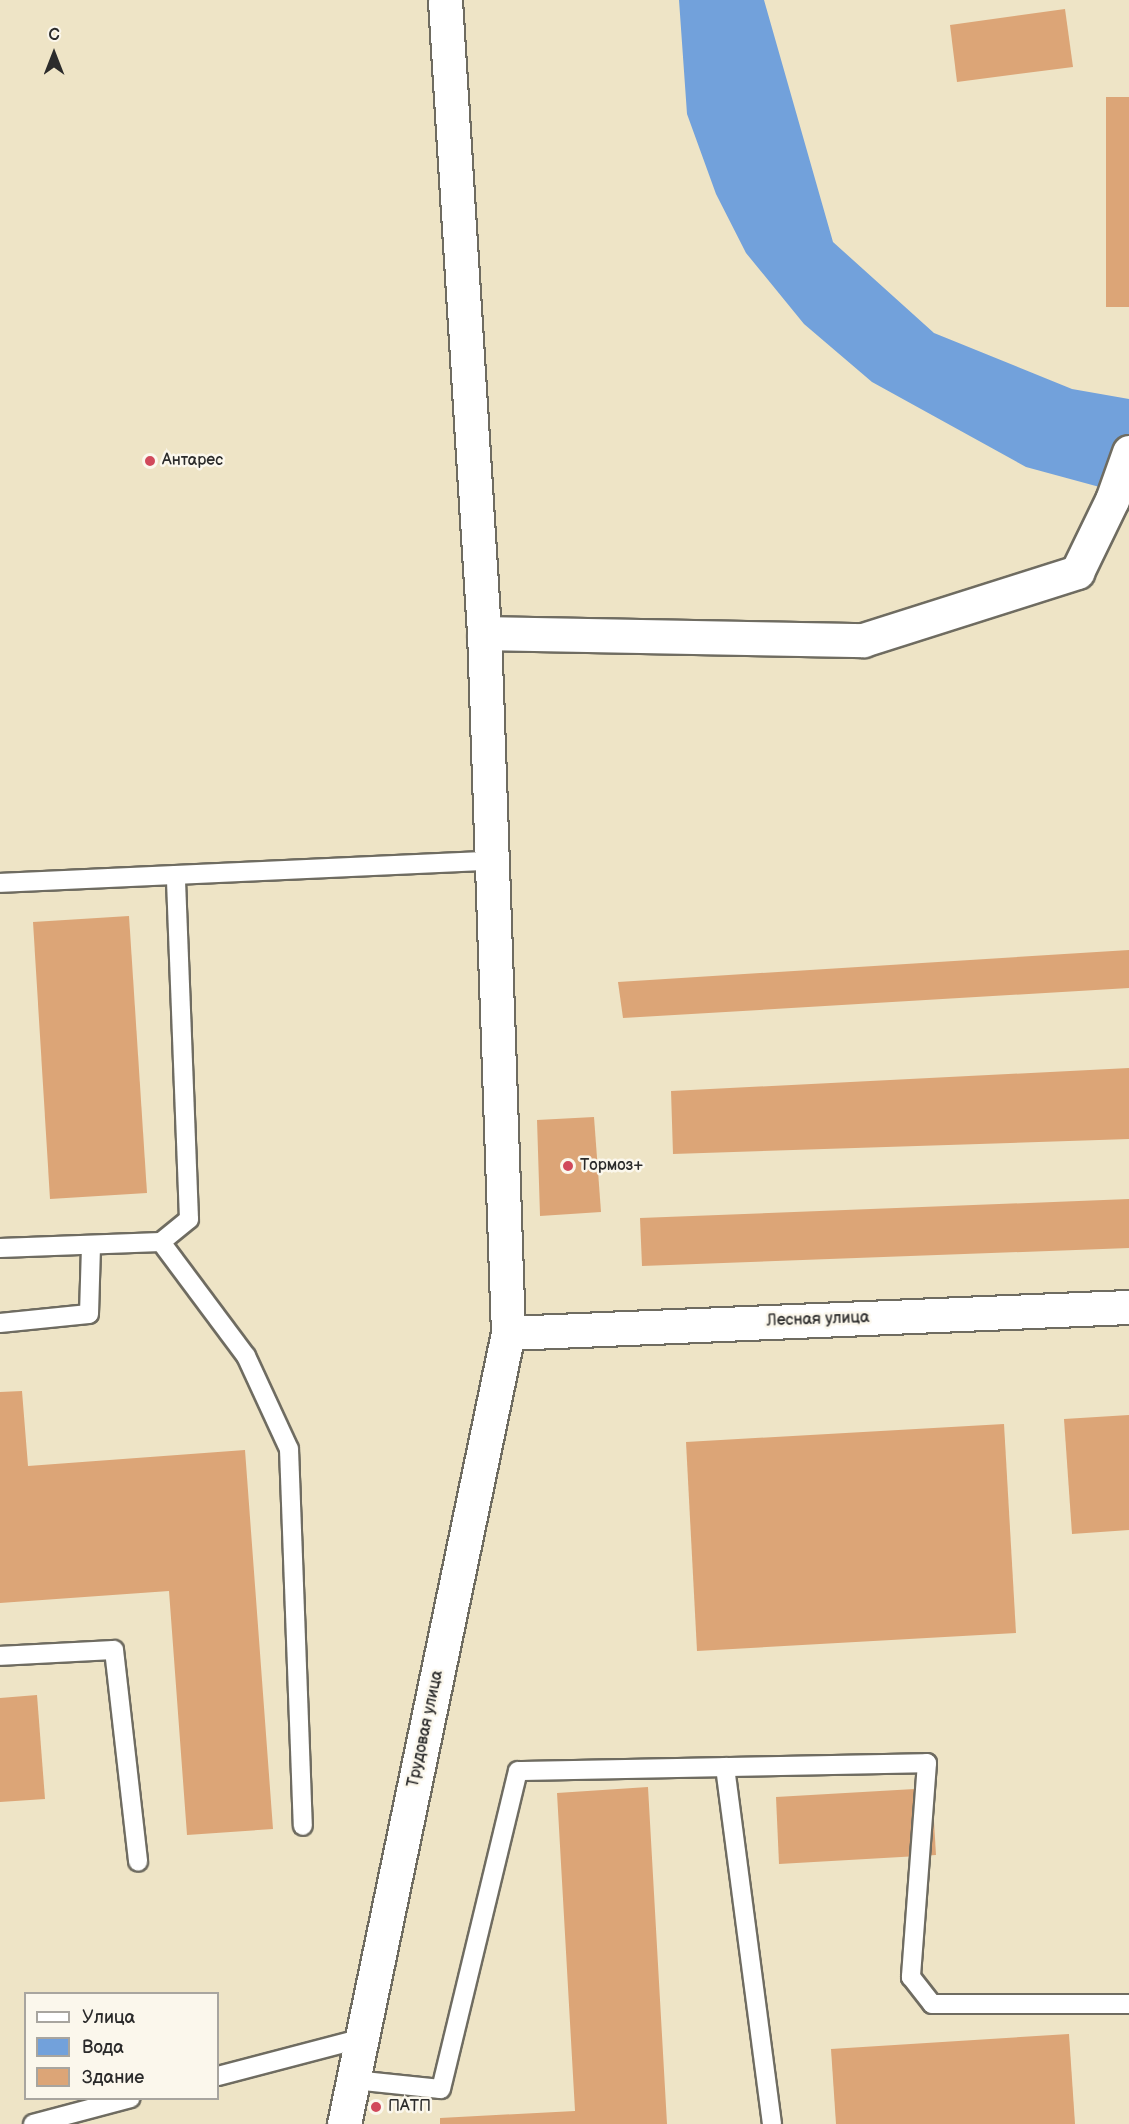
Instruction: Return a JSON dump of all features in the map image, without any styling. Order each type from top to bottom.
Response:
[{"type":"street","name":"Трудовая улица","points":[[344,2124],[508,1333],[484,633],[445,0]]},
{"type":"street","points":[[484,633],[863,640],[1077,572],[1112,500],[1129,452]]},
{"type":"street","name":"Лесная улица","points":[[508,1333],[1129,1307]]},
{"type":"lane","points":[[0,883],[491,861]]},
{"type":"lane","points":[[0,1248],[161,1242],[189,1219],[176,875]]},
{"type":"lane","points":[[161,1242],[246,1356],[289,1449],[303,1826]]},
{"type":"lane","points":[[0,1323],[89,1314],[91,1245]]},
{"type":"lane","points":[[0,1656],[114,1650],[138,1862]]},
{"type":"lane","points":[[354,2080],[441,2089],[518,1770],[927,1763],[911,1977],[932,2004],[1129,2004]]},
{"type":"lane","points":[[725,1767],[772,2124]]},
{"type":"lane","points":[[219,2076],[363,2038]]},
{"type":"lane","points":[[33,2124],[123,2100]]},
{"type":"water","points":[[679,0],[764,0],[833,242],[934,333],[1072,389],[1129,399],[1129,495],[1026,467],[872,382],[804,324],[746,253],[716,194],[687,114]]},
{"type":"building","points":[[1065,9],[1073,67],[957,82],[950,25]]},
{"type":"building","points":[[1106,97],[1129,97],[1129,307],[1106,307]]},
{"type":"building","points":[[129,916],[147,1193],[50,1199],[33,922]]},
{"type":"building","points":[[1129,950],[1129,988],[623,1018],[618,982]]},
{"type":"building","points":[[1129,1068],[1129,1139],[673,1154],[671,1091]]},
{"type":"building","name":"Тормоз+","points":[[594,1117],[601,1212],[540,1216],[537,1120]]},
{"type":"building","points":[[1129,1199],[1129,1248],[642,1266],[640,1218]]},
{"type":"building","points":[[22,1391],[28,1466],[245,1450],[273,1829],[187,1835],[169,1591],[0,1603],[0,1392]]},
{"type":"building","points":[[1129,1415],[1129,1530],[1072,1534],[1064,1419]]},
{"type":"building","points":[[1004,1424],[1016,1633],[697,1651],[686,1442]]},
{"type":"building","points":[[37,1695],[45,1799],[0,1802],[0,1698]]},
{"type":"building","points":[[648,1787],[667,2124],[440,2124],[440,2118],[575,2111],[557,1793]]},
{"type":"building","points":[[932,1788],[936,1855],[779,1864],[776,1797]]},
{"type":"building","points":[[1069,2034],[1075,2124],[836,2124],[831,2049]]},
{"type":"place","name":"Антарес","points":[[150,461]]},
{"type":"place","name":"Тормоз+","points":[[568,1166]]},
{"type":"place","name":"ПАТП","points":[[376,2107]]}]
